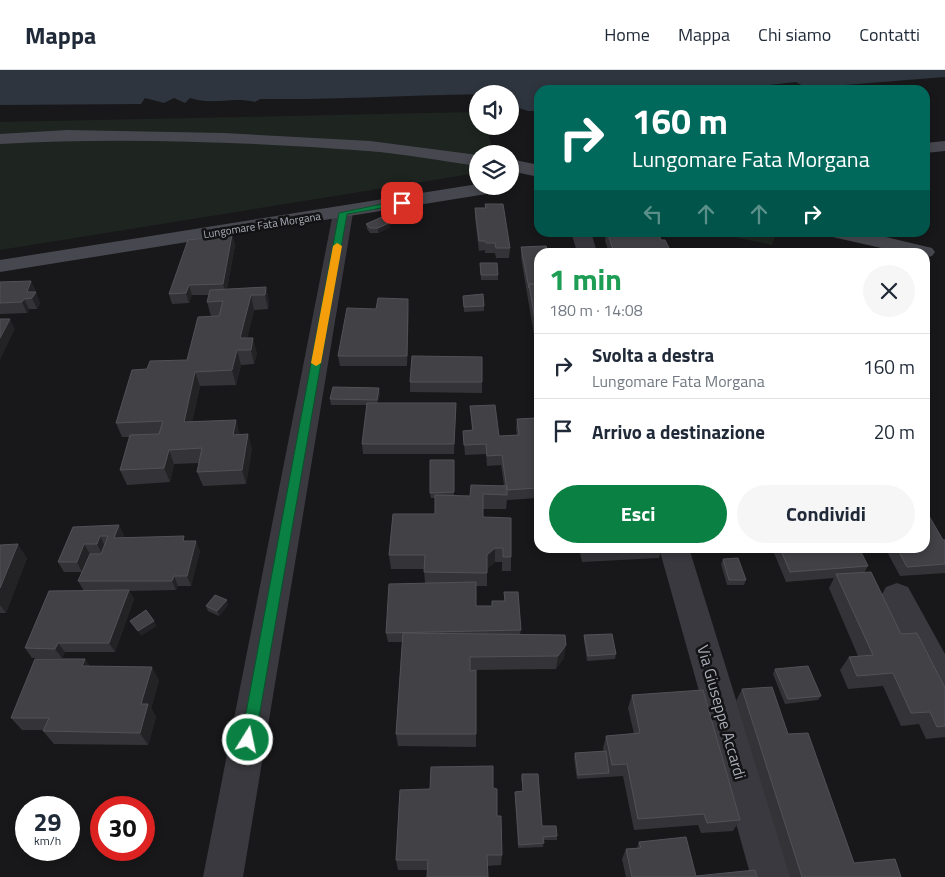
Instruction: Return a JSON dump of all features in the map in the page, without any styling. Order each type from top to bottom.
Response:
[{"type":"main road","points":[[0,139],[67,135],[224,138],[370,146],[469,159]]},
{"type":"main road","points":[[930,148],[945,146]]},
{"type":"main road","points":[[519,167],[534,170]]},
{"type":"main road","points":[[519,183],[534,181]]},
{"type":"main road","name":"Lungomare Fata Morgana","points":[[0,265],[343,213],[469,191]]},
{"type":"main road","points":[[856,237],[904,248]]},
{"type":"main road","points":[[930,254],[945,257]]},
{"type":"street","points":[[223,877],[343,213]]},
{"type":"street","name":"Via Giuseppe Accardi","points":[[675,553],[771,877]]},
{"type":"street","points":[[897,596],[945,688]]},
{"type":"shaded area","points":[[0,70],[945,70],[945,77],[845,85],[801,85],[796,82],[768,85],[534,85],[534,111],[519,108],[519,85],[469,85],[469,95],[260,99],[255,102],[247,100],[207,101],[190,98],[185,103],[174,98],[164,103],[145,98],[141,104],[0,105]]},
{"type":"shaded area","points":[[469,112],[469,135],[488,135],[492,145],[469,145],[469,174],[0,250],[0,122]]},
{"type":"shaded area","points":[[734,237],[775,237],[772,245]]},
{"type":"building","points":[[485,204],[503,204],[510,248],[496,248],[495,243],[479,241],[475,208],[486,208]]},
{"type":"building","points":[[382,217],[391,218],[389,223],[378,228],[370,228],[366,224]]},
{"type":"building","points":[[232,235],[223,284],[189,285],[186,293],[169,294],[188,240]]},
{"type":"building","points":[[609,237],[660,237],[661,240],[665,240],[669,248],[613,248]]},
{"type":"building","points":[[546,246],[547,248],[534,248],[534,284],[529,284],[529,288],[521,247]]},
{"type":"building","points":[[480,263],[497,263],[498,275],[481,275]]},
{"type":"building","points":[[31,281],[27,292],[36,292],[32,298],[24,299],[22,302],[0,303],[0,282]]},
{"type":"building","points":[[529,284],[534,284],[534,315]]},
{"type":"building","points":[[266,287],[265,295],[251,295],[240,338],[253,338],[251,350],[237,350],[232,370],[195,372],[184,422],[236,420],[233,435],[248,434],[242,470],[197,472],[202,448],[169,450],[164,468],[120,470],[130,435],[159,434],[163,421],[116,423],[132,370],[147,369],[150,361],[187,360],[198,317],[219,316],[223,301],[207,302],[210,290]]},
{"type":"building","points":[[483,294],[484,306],[464,307],[463,296]]},
{"type":"building","points":[[378,298],[408,299],[407,356],[338,356],[347,308],[376,309]]},
{"type":"building","points":[[0,319],[10,319],[0,338]]},
{"type":"building","points":[[412,356],[482,357],[482,382],[410,382]]},
{"type":"building","points":[[333,387],[379,388],[377,400],[330,399]]},
{"type":"building","points":[[367,403],[456,403],[454,444],[362,444]]},
{"type":"building","points":[[495,405],[499,436],[519,435],[517,419],[534,418],[534,488],[507,490],[502,455],[487,456],[486,444],[464,445],[463,431],[473,430],[470,406]]},
{"type":"building","points":[[430,460],[454,460],[454,492],[430,493]]},
{"type":"building","points":[[471,485],[507,486],[507,495],[483,494],[483,517],[511,518],[511,557],[503,557],[503,548],[495,548],[487,555],[487,573],[424,572],[425,555],[389,555],[393,514],[435,514],[435,495],[470,496]]},
{"type":"building","points":[[930,518],[943,540],[945,540],[945,564],[907,567],[900,553],[930,553]]},
{"type":"building","points":[[119,525],[114,538],[184,536],[183,541],[196,541],[187,576],[174,576],[172,581],[78,581],[90,554],[101,554],[108,536],[100,536],[97,544],[84,544],[77,562],[58,562],[73,527]]},
{"type":"building","points":[[18,544],[0,588],[0,545]]},
{"type":"building","points":[[782,553],[862,553],[868,566],[790,572]]},
{"type":"building","points":[[738,558],[746,580],[729,580],[723,559]]},
{"type":"building","points":[[871,572],[901,634],[917,633],[945,688],[945,726],[937,727],[930,712],[911,713],[893,673],[857,676],[849,657],[873,655],[836,574]]},
{"type":"building","points":[[476,582],[476,606],[492,606],[492,601],[505,601],[504,592],[518,592],[521,630],[386,633],[389,584]]},
{"type":"building","points":[[129,590],[109,643],[58,643],[55,649],[25,648],[49,591]]},
{"type":"building","points":[[215,595],[227,600],[217,611],[206,606]]},
{"type":"building","points":[[146,610],[154,621],[138,631],[130,621]]},
{"type":"building","points":[[403,633],[565,635],[566,645],[558,656],[470,657],[470,671],[476,670],[476,734],[396,734]]},
{"type":"building","points":[[612,634],[616,654],[588,656],[584,635]]},
{"type":"building","points":[[35,659],[85,659],[82,666],[152,667],[141,704],[148,704],[140,733],[43,731],[49,718],[11,718]]},
{"type":"building","points":[[808,666],[821,696],[788,699],[775,669]]},
{"type":"building","points":[[772,687],[788,734],[808,733],[854,863],[895,859],[901,877],[802,877],[742,689]]},
{"type":"building","points":[[703,690],[740,820],[707,823],[704,814],[638,819],[627,764],[612,765],[606,736],[640,733],[632,695]]},
{"type":"building","points":[[606,751],[609,773],[578,775],[575,753]]},
{"type":"building","points":[[493,766],[493,788],[497,789],[497,816],[501,816],[502,855],[487,855],[488,877],[427,877],[428,860],[396,860],[400,790],[430,789],[431,767]]},
{"type":"building","points":[[522,774],[538,774],[542,826],[556,826],[557,836],[543,837],[544,843],[519,845],[515,792],[523,791]]},
{"type":"building","points":[[686,837],[696,876],[755,870],[757,877],[632,877],[626,849],[641,848],[639,842]]},
{"type":"slow traffic","points":[[316,363],[337,246]]},
{"type":"route","points":[[248,740],[343,213],[402,203]]}]
